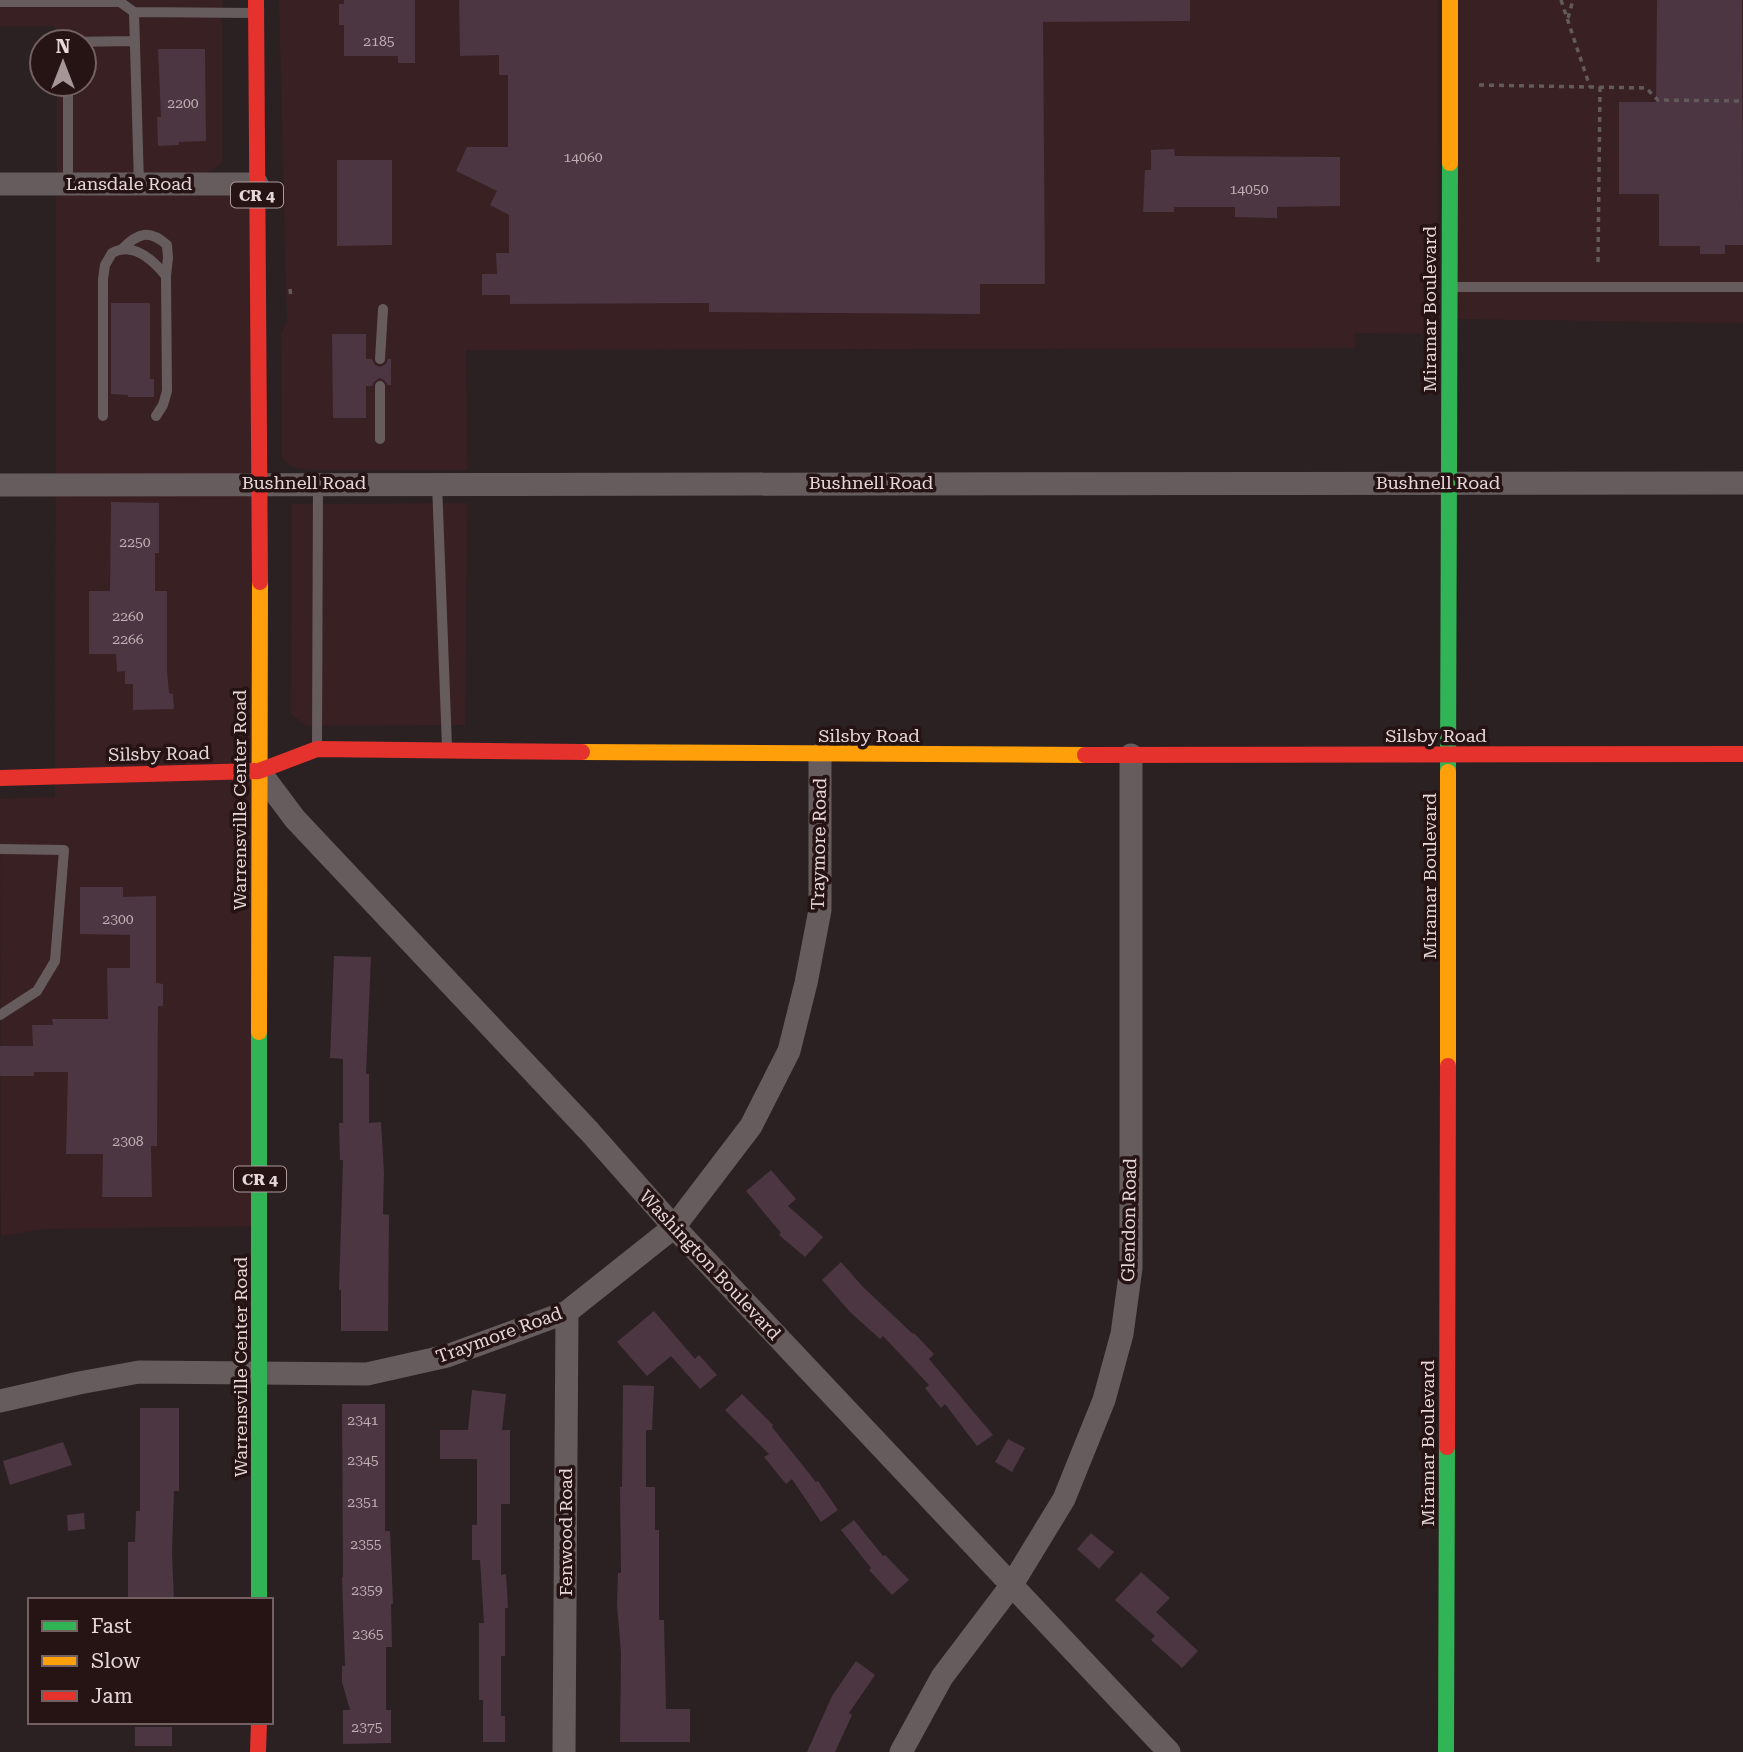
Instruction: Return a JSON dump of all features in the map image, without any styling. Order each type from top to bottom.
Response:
[{"type":"street","name":"Miramar Boulevard","points":[[1446,1752],[1450,0]]},
{"type":"street","name":"Warrensville Center Road","points":[[256,7],[260,484],[260,1598]]},
{"type":"street","name":"Lansdale Road","points":[[0,184],[257,184]]},
{"type":"street","name":"Bushnell Road","points":[[0,485],[1743,483]]},
{"type":"street","name":"Silsby Road","points":[[0,778],[258,771],[317,750],[820,755],[1743,754]]},
{"type":"street","name":"Traymore Road","points":[[0,1401],[139,1372],[367,1374],[447,1356],[567,1312],[674,1227],[751,1126],[789,1051],[806,984],[820,910],[820,755]]},
{"type":"street","name":"Glendon Road","points":[[901,1752],[942,1677],[1011,1586],[1063,1499],[1104,1400],[1122,1334],[1131,1268],[1131,755]]},
{"type":"street","name":"Washington Boulevard","points":[[258,771],[295,819],[589,1131],[674,1227],[1169,1752]]},
{"type":"street","name":"Fenwood Road","points":[[564,1752],[567,1312]]},
{"type":"street","points":[[258,1724],[258,1752]]},
{"type":"lane","points":[[0,2],[120,2],[134,12],[256,7]]},
{"type":"lane","points":[[134,12],[139,184]]},
{"type":"lane","points":[[98,42],[135,41]]},
{"type":"lane","points":[[68,98],[68,184]]},
{"type":"lane","points":[[103,416],[103,279],[108,258],[130,240],[141,235],[158,237],[167,245],[167,391],[156,416]]},
{"type":"lane","points":[[122,249],[136,250],[166,276]]},
{"type":"lane","points":[[1449,287],[1743,287]]},
{"type":"lane","points":[[380,359],[383,309]]},
{"type":"lane","points":[[380,386],[380,439]]},
{"type":"lane","points":[[317,750],[318,484]]},
{"type":"lane","points":[[437,484],[447,751]]},
{"type":"lane","points":[[0,849],[64,850],[55,961],[37,991],[0,1015]]},
{"type":"path","points":[[1561,0],[1590,87]]},
{"type":"path","points":[[1567,20],[1573,0]]},
{"type":"path","points":[[1479,85],[1646,88],[1658,100],[1743,101]]},
{"type":"path","points":[[1598,262],[1600,87]]},
{"type":"path","points":[[290,289],[291,298]]},
{"type":"shaded area","points":[[0,0],[222,0],[222,163],[207,173],[57,173],[57,98],[98,98],[98,28],[0,26]]},
{"type":"shaded area","points":[[279,0],[1438,0],[1437,334],[1355,333],[1355,348],[466,350],[467,470],[295,468],[285,462],[282,455],[281,335],[287,321]]},
{"type":"shaded area","points":[[1450,0],[1743,0],[1743,323],[1449,319]]},
{"type":"shaded area","points":[[56,184],[257,184],[260,1226],[44,1229],[1,1236],[0,799],[55,797]]},
{"type":"shaded area","points":[[467,503],[465,725],[307,726],[291,714],[292,504]]},
{"type":"building","points":[[344,0],[415,0],[415,63],[398,63],[398,56],[344,56],[344,25],[339,25],[339,4],[344,4]]},
{"type":"building","points":[[459,0],[1190,0],[1190,21],[1043,22],[1045,284],[980,284],[980,314],[709,312],[709,303],[510,304],[510,295],[482,295],[482,274],[497,274],[496,253],[509,253],[509,215],[490,205],[497,191],[456,171],[467,147],[508,147],[508,75],[499,75],[499,55],[460,56]]},
{"type":"building","points":[[1657,0],[1742,0],[1743,245],[1725,245],[1725,254],[1700,254],[1700,246],[1659,246],[1659,194],[1619,194],[1619,102],[1656,102]]},
{"type":"building","points":[[158,49],[205,49],[206,141],[158,146],[157,117],[161,117]]},
{"type":"building","points":[[1174,149],[1175,156],[1340,157],[1340,206],[1277,207],[1277,218],[1235,217],[1235,207],[1174,207],[1174,212],[1143,212],[1145,170],[1151,170],[1151,150]]},
{"type":"building","points":[[337,160],[392,160],[392,245],[337,246]]},
{"type":"building","points":[[111,303],[150,303],[150,379],[154,379],[154,397],[111,394]]},
{"type":"building","points":[[332,334],[366,334],[366,359],[372,359],[375,365],[380,367],[391,359],[391,385],[379,378],[372,386],[366,386],[366,418],[333,418]]},
{"type":"building","points":[[111,502],[159,503],[159,553],[155,553],[155,591],[167,591],[167,671],[174,709],[133,710],[133,684],[125,684],[125,671],[117,672],[116,654],[89,654],[89,591],[110,591]]},
{"type":"building","points":[[80,887],[123,887],[123,897],[156,896],[156,983],[163,984],[163,1006],[158,1006],[157,1146],[151,1146],[152,1197],[102,1197],[103,1154],[66,1154],[68,1072],[0,1076],[0,1046],[33,1046],[32,1025],[53,1025],[52,1019],[108,1019],[107,968],[130,968],[130,935],[80,934]]},
{"type":"building","points":[[334,956],[371,957],[366,1074],[369,1074],[369,1123],[381,1122],[383,1214],[389,1215],[388,1331],[341,1331],[339,1290],[343,1160],[340,1160],[339,1123],[343,1123],[343,1059],[330,1058]]},
{"type":"building","points":[[771,1170],[796,1199],[788,1206],[823,1237],[805,1257],[779,1235],[781,1233],[746,1191]]},
{"type":"building","points":[[841,1262],[863,1287],[934,1354],[929,1359],[993,1435],[977,1446],[945,1404],[941,1408],[925,1388],[929,1385],[883,1336],[880,1339],[850,1312],[822,1280]]},
{"type":"building","points":[[654,1311],[695,1359],[699,1355],[717,1375],[700,1389],[671,1356],[647,1376],[617,1342]]},
{"type":"building","points":[[623,1385],[654,1386],[652,1430],[646,1430],[646,1487],[655,1487],[655,1530],[659,1530],[659,1620],[664,1620],[666,1709],[690,1709],[690,1742],[620,1742],[621,1653],[617,1604],[618,1573],[621,1573]]},
{"type":"building","points":[[472,1390],[506,1394],[502,1430],[510,1430],[510,1504],[501,1504],[501,1575],[506,1574],[508,1608],[505,1608],[505,1656],[501,1656],[501,1716],[505,1716],[505,1742],[483,1742],[483,1700],[479,1700],[479,1623],[484,1623],[480,1560],[472,1560],[472,1525],[477,1525],[477,1459],[440,1459],[440,1430],[468,1430]]},
{"type":"building","points":[[742,1394],[773,1425],[838,1510],[821,1522],[792,1479],[786,1484],[764,1457],[769,1454],[725,1410]]},
{"type":"building","points":[[342,1404],[385,1404],[385,1531],[390,1531],[393,1604],[392,1647],[386,1647],[386,1710],[391,1710],[391,1743],[343,1744],[343,1710],[350,1710],[342,1682],[342,1666],[345,1666]]},
{"type":"building","points":[[140,1408],[179,1408],[179,1491],[174,1491],[172,1553],[174,1598],[128,1598],[128,1542],[135,1542],[136,1511],[140,1511]]},
{"type":"building","points":[[1008,1439],[1025,1448],[1012,1472],[995,1462]]},
{"type":"building","points":[[63,1442],[72,1465],[10,1485],[3,1461]]},
{"type":"building","points":[[84,1513],[85,1529],[68,1531],[67,1515]]},
{"type":"building","points":[[854,1520],[883,1556],[909,1580],[892,1595],[869,1570],[871,1568],[841,1530]]},
{"type":"building","points":[[1091,1533],[1114,1552],[1099,1569],[1077,1549]]},
{"type":"building","points":[[1141,1572],[1170,1598],[1156,1612],[1198,1651],[1182,1668],[1151,1640],[1155,1636],[1115,1600]]},
{"type":"building","points":[[856,1661],[875,1675],[849,1713],[852,1715],[835,1752],[807,1752],[832,1696]]},
{"type":"building","points":[[135,1727],[172,1727],[172,1746],[135,1746]]},
{"type":"traffic: fast","points":[[1448,772],[1450,163]]},
{"type":"traffic: fast","points":[[259,1032],[259,1598]]},
{"type":"traffic: fast","points":[[1446,1752],[1447,1447]]},
{"type":"traffic: slow","points":[[1450,0],[1450,163]]},
{"type":"traffic: slow","points":[[259,1032],[260,582]]},
{"type":"traffic: slow","points":[[582,752],[1085,755]]},
{"type":"traffic: slow","points":[[1448,772],[1448,1066]]},
{"type":"traffic: jam","points":[[256,0],[260,582]]},
{"type":"traffic: jam","points":[[0,778],[259,771],[317,749],[582,752]]},
{"type":"traffic: jam","points":[[1085,755],[1743,754]]},
{"type":"traffic: jam","points":[[1447,1447],[1448,1066]]},
{"type":"traffic: jam","points":[[258,1752],[259,1724]]}]
